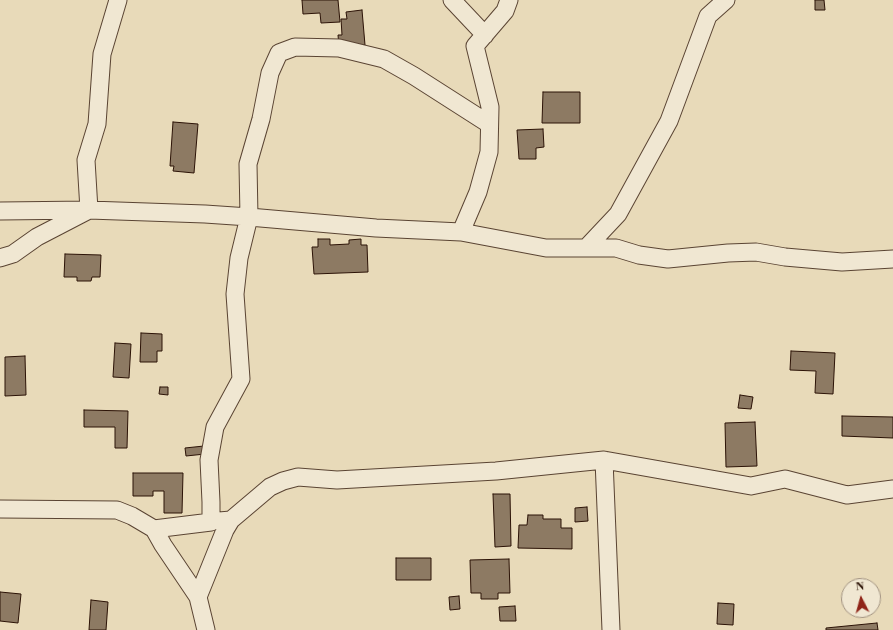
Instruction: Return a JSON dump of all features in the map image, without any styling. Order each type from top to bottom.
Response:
[{"type":"street","points":[[89,210],[86,160],[97,124],[102,54],[118,0]]},
{"type":"street","points":[[452,0],[485,35]]},
{"type":"street","points":[[461,232],[478,192],[489,152],[490,107],[475,46],[505,11],[509,0]]},
{"type":"street","points":[[586,248],[618,214],[668,121],[708,16],[726,0]]},
{"type":"street","points":[[211,522],[209,460],[215,427],[241,379],[235,294],[240,258],[249,217],[248,164],[261,118],[270,73],[279,53],[295,47],[339,48],[384,59],[414,76],[489,124]]},
{"type":"street","points":[[0,258],[13,254],[37,237],[89,210]]},
{"type":"street","points":[[0,211],[89,210],[205,214],[376,228],[461,232],[546,248],[616,248],[639,255],[668,259],[728,253],[756,252],[785,258],[835,260],[842,262],[893,259]]},
{"type":"street","points":[[604,460],[611,630]]},
{"type":"street","points":[[198,597],[225,530],[231,520],[270,487],[283,481],[298,477],[345,480],[496,471],[604,460],[751,486],[785,479],[847,495],[893,489]]},
{"type":"street","points":[[0,509],[117,510],[132,516],[154,529],[198,597],[206,630]]},
{"type":"street","points":[[154,529],[231,520]]},
{"type":"building","points":[[302,0],[338,0],[340,22],[321,23],[320,13],[303,14]]},
{"type":"building","points":[[815,0],[824,0],[825,10],[815,10]]},
{"type":"building","points":[[362,10],[365,45],[339,47],[338,35],[342,35],[341,19],[347,19],[346,12]]},
{"type":"building","points":[[543,92],[580,92],[580,123],[542,123]]},
{"type":"building","points":[[173,122],[198,124],[194,173],[173,171],[174,166],[170,166]]},
{"type":"building","points":[[543,129],[544,147],[536,148],[536,159],[519,159],[517,130]]},
{"type":"building","points":[[318,239],[330,239],[330,245],[349,244],[349,240],[361,239],[361,245],[367,245],[368,272],[314,274],[312,247],[318,247]]},
{"type":"building","points":[[65,254],[101,255],[100,277],[92,277],[91,281],[77,281],[77,277],[64,277]]},
{"type":"building","points":[[141,333],[162,334],[162,351],[157,351],[157,362],[140,362]]},
{"type":"building","points":[[115,343],[131,344],[129,378],[113,377]]},
{"type":"building","points":[[791,351],[835,353],[833,394],[815,393],[816,371],[790,370]]},
{"type":"building","points":[[25,356],[26,395],[5,396],[5,357]]},
{"type":"building","points":[[160,387],[168,387],[168,395],[159,394]]},
{"type":"building","points":[[740,395],[753,397],[751,409],[738,408]]},
{"type":"building","points":[[84,410],[128,411],[127,448],[115,448],[115,427],[84,427]]},
{"type":"building","points":[[842,416],[893,417],[893,438],[842,436]]},
{"type":"building","points":[[755,422],[757,466],[726,467],[725,423]]},
{"type":"building","points":[[204,446],[205,454],[186,456],[185,448]]},
{"type":"building","points":[[133,473],[183,473],[182,513],[164,513],[164,491],[153,491],[153,496],[133,496]]},
{"type":"building","points":[[493,494],[510,494],[511,546],[495,547]]},
{"type":"building","points":[[587,507],[588,521],[575,522],[575,508]]},
{"type":"building","points":[[528,515],[543,515],[543,519],[561,519],[561,528],[572,528],[572,549],[518,548],[519,525],[527,525]]},
{"type":"building","points":[[396,558],[431,558],[431,580],[396,580]]},
{"type":"building","points":[[509,559],[510,593],[498,593],[498,599],[481,599],[481,593],[471,593],[470,560]]},
{"type":"building","points":[[0,592],[21,594],[18,623],[0,621]]},
{"type":"building","points":[[459,596],[460,609],[450,610],[449,597]]},
{"type":"building","points":[[91,600],[108,602],[106,630],[89,630]]},
{"type":"building","points":[[718,603],[734,604],[733,625],[717,624]]},
{"type":"building","points":[[515,606],[516,621],[500,621],[499,607]]},
{"type":"building","points":[[877,623],[878,630],[826,630],[826,628]]}]
